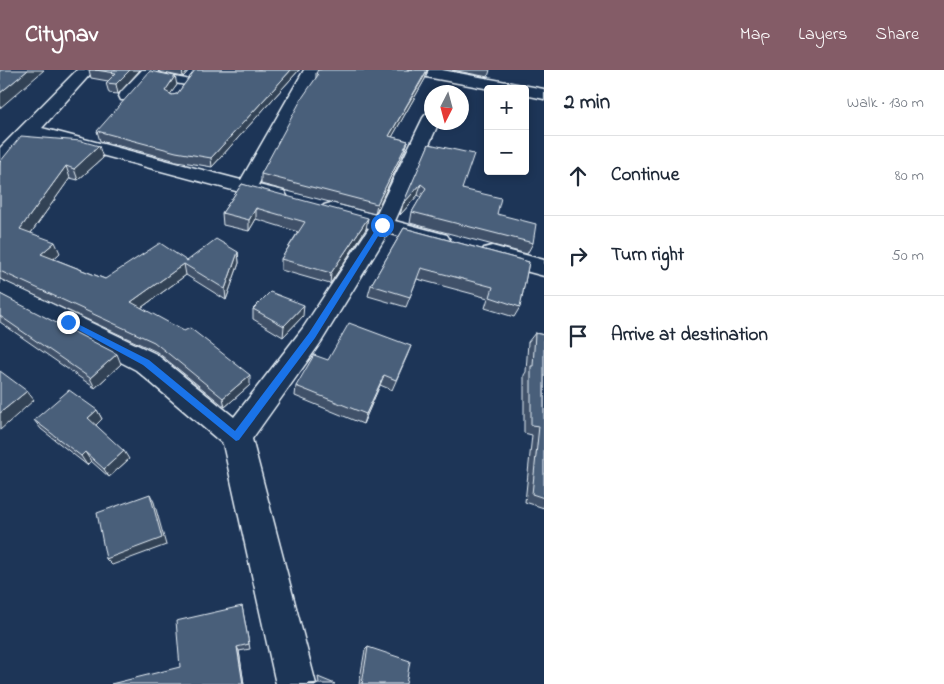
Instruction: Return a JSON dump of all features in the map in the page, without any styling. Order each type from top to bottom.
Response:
[{"type":"street","points":[[0,158],[30,130],[86,70]]},
{"type":"street","points":[[247,187],[312,70]]},
{"type":"street","points":[[416,70],[497,85]]},
{"type":"street","points":[[127,96],[149,73]]},
{"type":"street","points":[[446,85],[451,76]]},
{"type":"street","points":[[529,91],[544,94]]},
{"type":"street","points":[[30,130],[544,268]]},
{"type":"street","points":[[236,437],[312,336],[382,225],[426,130]]},
{"type":"street","points":[[0,288],[146,362],[236,437],[296,684]]},
{"type":"lane","points":[[149,73],[189,79],[177,94]]},
{"type":"building","points":[[0,70],[28,70],[0,93]]},
{"type":"building","points":[[95,70],[130,70],[116,84],[106,83],[116,73]]},
{"type":"building","points":[[195,70],[291,70],[211,158],[176,152],[97,131],[150,71],[175,76],[165,91],[172,95],[177,94]]},
{"type":"building","points":[[318,70],[427,70],[389,136],[408,141],[377,204],[261,174],[302,98],[318,75],[316,73]]},
{"type":"building","points":[[21,136],[81,141],[99,146],[74,169],[66,166],[20,229],[55,242],[41,254],[105,279],[160,243],[187,261],[216,239],[238,252],[225,289],[184,264],[131,302],[184,331],[190,328],[250,375],[223,398],[154,342],[0,271],[0,162]]},
{"type":"building","points":[[429,144],[474,154],[462,189],[501,198],[497,214],[536,224],[533,243],[412,212],[426,188],[421,184],[403,204]]},
{"type":"building","points":[[242,184],[368,218],[331,273],[281,259],[305,222],[256,208],[249,220],[222,213]]},
{"type":"building","points":[[404,228],[529,262],[520,307],[490,297],[493,287],[421,268],[410,297],[371,285]]},
{"type":"building","points":[[270,292],[304,305],[284,326],[253,309]]},
{"type":"building","points":[[0,294],[117,354],[90,378],[0,316]]},
{"type":"building","points":[[349,323],[411,346],[396,380],[384,375],[366,414],[296,386],[314,355],[328,360]]},
{"type":"building","points":[[535,333],[544,335],[544,498],[532,494],[539,426],[531,425],[531,366],[533,366]]},
{"type":"building","points":[[0,371],[27,391],[0,413]]},
{"type":"building","points":[[69,390],[97,410],[88,418],[124,451],[104,469],[85,452],[81,456],[34,420]]},
{"type":"building","points":[[150,494],[162,538],[106,559],[97,513]]},
{"type":"building","points":[[242,606],[249,644],[237,647],[243,684],[111,684],[180,667],[176,621]]},
{"type":"building","points":[[368,647],[410,661],[406,684],[362,684]]},
{"type":"building","points":[[318,677],[335,684],[309,684],[319,683]]},
{"type":"route","points":[[68,322],[146,362],[236,437],[312,336],[382,225]]}]
